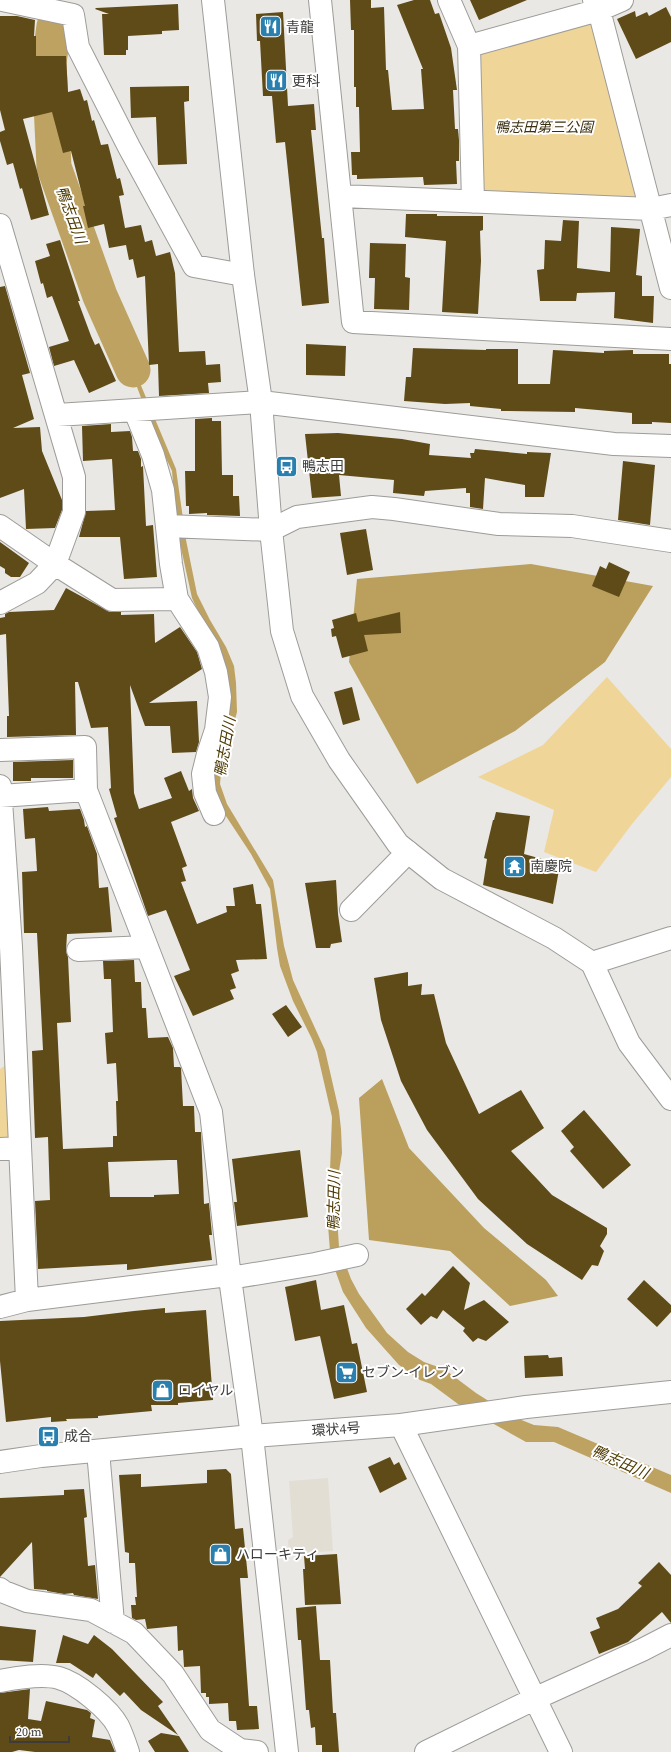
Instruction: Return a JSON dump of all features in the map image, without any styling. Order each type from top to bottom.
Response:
[{"type":"street","points":[[2,0],[73,15],[78,47],[129,147],[194,266],[243,275]]},
{"type":"street","points":[[213,0],[243,275],[261,402],[271,530],[282,631],[302,696],[339,760],[398,844],[442,879],[554,938],[592,963],[629,1043],[671,1099]]},
{"type":"street","points":[[320,0],[353,322],[671,339]]},
{"type":"street","points":[[449,0],[469,46],[473,202]]},
{"type":"street","points":[[469,46],[597,5],[622,0]]},
{"type":"street","points":[[597,5],[661,207],[671,288]]},
{"type":"street","points":[[340,196],[473,202],[661,207]]},
{"type":"street","points":[[0,225],[74,477],[74,512],[55,564],[37,583],[0,603]]},
{"type":"street","points":[[57,415],[261,402],[614,444],[671,446]]},
{"type":"street","points":[[135,411],[153,456],[163,490],[177,526],[171,564],[177,599],[208,647],[216,672],[220,697],[216,730],[208,754],[204,774],[206,793],[214,814]]},
{"type":"street","points":[[177,526],[271,530],[297,517],[372,508],[394,508],[499,524],[572,526],[671,541]]},
{"type":"street","points":[[0,526],[55,564],[112,600],[177,599]]},
{"type":"street","points":[[0,750],[85,747],[86,790],[211,1112],[230,1278],[252,1436],[287,1752]]},
{"type":"street","points":[[27,1300],[10,1148],[0,792],[86,790]]},
{"type":"street","points":[[351,910],[408,852]]},
{"type":"street","points":[[592,963],[671,938]]},
{"type":"street","points":[[78,950],[147,947]]},
{"type":"street","points":[[0,1308],[27,1300],[220,1276],[230,1278],[315,1264],[354,1255]]},
{"type":"street","name":"環状4号","points":[[0,1462],[252,1436],[401,1425],[526,1408],[671,1392]]},
{"type":"street","points":[[401,1425],[561,1752]]},
{"type":"street","points":[[98,1451],[113,1622]]},
{"type":"street","points":[[0,1589],[27,1601],[91,1610],[134,1633],[173,1674],[210,1730],[240,1750],[257,1752]]},
{"type":"street","points":[[426,1752],[534,1699],[642,1650],[671,1635]]},
{"type":"street","points":[[0,1681],[28,1676],[58,1678],[82,1689],[100,1705],[117,1725],[128,1752]]},
{"type":"shaded area","points":[[531,564],[653,586],[605,662],[515,731],[417,784],[349,662],[357,579]]},
{"type":"shaded area","points":[[382,1079],[409,1148],[484,1228],[546,1280],[558,1296],[510,1306],[450,1251],[369,1240],[359,1098]]},
{"type":"shaded area","points":[[328,1478],[333,1551],[289,1554],[288,1540],[293,1537],[289,1481]]},
{"type":"green space","name":"鴨志田第三公園","points":[[590,13],[640,201],[473,202],[469,46]]},
{"type":"green space","points":[[607,677],[671,749],[671,777],[632,824],[596,872],[544,852],[554,810],[478,777],[543,745]]},
{"type":"green space","points":[[6,1065],[12,1140],[0,1140],[0,1069]]},
{"type":"water","points":[[116,326],[176,469],[186,540],[197,594],[226,647],[234,666],[237,712],[221,772],[220,784],[227,804],[273,880],[284,946],[293,980],[325,1050],[339,1111],[341,1129],[342,1153],[338,1177],[337,1216],[339,1247],[351,1279],[359,1294],[387,1333],[408,1352],[424,1362],[444,1369],[476,1393],[514,1417],[534,1425],[558,1427],[671,1475],[671,1493],[554,1442],[526,1442],[458,1404],[431,1384],[420,1380],[399,1365],[366,1328],[343,1292],[330,1251],[328,1225],[332,1117],[317,1052],[293,1001],[280,966],[270,889],[251,854],[220,807],[215,793],[212,774],[230,693],[223,656],[207,630],[192,598],[177,530],[172,471],[155,435],[128,363],[112,328]]},
{"type":"building","points":[[350,0],[371,0],[371,8],[384,7],[386,70],[388,70],[392,110],[424,109],[421,69],[423,69],[397,5],[414,0],[430,0],[435,14],[439,13],[451,48],[457,90],[453,90],[455,129],[458,129],[459,140],[459,161],[456,161],[457,184],[424,185],[423,177],[357,179],[357,175],[352,175],[351,152],[360,152],[359,107],[356,107],[356,87],[354,87],[354,30],[351,30]]},
{"type":"building","points":[[470,0],[527,0],[479,20]]},
{"type":"building","points":[[178,4],[179,30],[162,31],[162,34],[128,36],[128,50],[126,50],[126,55],[104,55],[102,14],[109,14],[95,9],[96,8]]},
{"type":"building","points":[[666,7],[671,17],[671,42],[636,59],[617,19],[635,11],[636,17],[647,12],[649,16]]},
{"type":"building","points":[[283,12],[288,106],[314,104],[316,130],[311,130],[322,238],[324,238],[329,303],[302,306],[285,142],[276,143],[272,96],[263,96],[260,41],[257,41],[256,14]]},
{"type":"building","points":[[0,16],[17,16],[35,20],[34,36],[36,36],[36,56],[66,56],[68,92],[80,89],[84,101],[87,100],[92,121],[94,120],[101,145],[108,144],[117,179],[120,178],[124,195],[119,196],[125,228],[141,225],[145,242],[152,240],[156,256],[170,252],[175,273],[179,352],[205,351],[206,365],[220,364],[221,382],[208,383],[209,393],[159,396],[158,364],[149,365],[145,276],[137,278],[133,259],[129,260],[126,245],[109,248],[104,224],[88,228],[83,206],[85,206],[71,151],[63,153],[52,112],[23,119],[49,215],[31,220],[13,163],[7,165],[0,141],[0,132],[5,130],[0,110]]},
{"type":"building","points":[[189,86],[189,101],[184,102],[187,164],[158,165],[156,117],[131,118],[130,87]]},
{"type":"building","points":[[406,214],[483,216],[483,230],[480,231],[481,261],[478,314],[442,312],[446,241],[405,237]]},
{"type":"building","points":[[563,220],[579,221],[577,268],[610,272],[611,227],[640,229],[636,275],[642,276],[642,296],[654,296],[653,323],[614,318],[615,292],[577,293],[576,301],[540,301],[537,270],[544,269],[545,240],[561,241]]},
{"type":"building","points":[[60,240],[80,301],[78,301],[91,336],[95,345],[99,343],[116,381],[89,393],[74,360],[54,366],[49,347],[69,341],[52,296],[47,298],[43,283],[41,284],[35,261],[50,256],[46,244]]},
{"type":"building","points":[[370,243],[406,244],[405,277],[410,278],[409,310],[374,309],[375,278],[369,278]]},
{"type":"building","points":[[5,286],[30,373],[22,375],[34,419],[13,428],[40,427],[42,451],[62,500],[62,510],[55,528],[26,529],[24,489],[0,498],[0,287]]},
{"type":"building","points":[[306,344],[346,346],[345,376],[306,375]]},
{"type":"building","points":[[413,348],[486,350],[518,349],[518,384],[550,384],[553,350],[604,353],[604,351],[633,350],[633,354],[669,354],[669,364],[671,364],[671,423],[652,422],[652,424],[632,424],[632,413],[575,408],[575,412],[501,411],[501,409],[470,406],[470,403],[445,404],[404,401],[406,377],[411,377]]},
{"type":"building","points":[[212,418],[212,421],[221,421],[222,475],[233,475],[233,496],[239,496],[240,516],[207,515],[207,513],[189,514],[189,506],[186,506],[185,471],[195,471],[195,419]]},
{"type":"building","points":[[111,424],[111,432],[130,431],[133,451],[138,451],[141,459],[141,467],[143,466],[146,526],[153,525],[157,577],[124,579],[120,537],[79,537],[86,511],[115,510],[112,459],[83,461],[82,426]]},
{"type":"building","points":[[338,433],[402,439],[430,444],[429,455],[471,458],[470,453],[474,453],[475,449],[527,454],[527,452],[551,453],[544,497],[525,497],[525,485],[485,478],[483,509],[470,507],[470,493],[466,493],[466,488],[425,491],[424,496],[393,493],[394,480],[339,475],[341,496],[312,498],[305,434]]},
{"type":"building","points":[[623,461],[655,465],[650,525],[618,520]]},
{"type":"building","points":[[366,529],[373,570],[347,575],[340,533]]},
{"type":"building","points":[[0,542],[29,563],[20,577],[11,577],[5,573],[5,569],[0,566]]},
{"type":"building","points":[[609,562],[630,572],[619,597],[592,586],[600,566],[606,569]]},
{"type":"building","points":[[66,588],[110,612],[121,612],[121,615],[154,614],[155,643],[180,627],[197,652],[202,669],[149,703],[197,701],[199,742],[196,752],[172,753],[170,726],[145,726],[130,685],[134,793],[139,809],[172,798],[164,778],[181,771],[189,791],[192,789],[193,798],[199,811],[171,822],[187,866],[182,868],[186,881],[181,882],[197,924],[227,912],[226,906],[235,906],[233,888],[253,884],[256,904],[261,904],[267,959],[236,960],[239,971],[231,974],[236,988],[230,990],[234,999],[193,1016],[174,976],[190,970],[166,910],[148,916],[114,818],[117,817],[109,789],[111,788],[108,727],[91,728],[78,682],[75,682],[76,735],[7,737],[7,716],[9,716],[6,634],[0,635],[0,618],[5,617],[5,614],[9,612],[54,610]]},
{"type":"building","points":[[400,612],[401,633],[364,635],[368,651],[342,658],[336,636],[332,637],[331,629],[334,628],[332,620],[356,613],[358,622]]},
{"type":"building","points":[[352,687],[360,720],[343,725],[334,692]]},
{"type":"building","points":[[73,760],[73,778],[31,778],[31,781],[13,781],[13,762]]},
{"type":"building","points":[[48,807],[49,811],[80,809],[85,827],[87,826],[97,854],[99,888],[108,887],[112,932],[67,934],[66,951],[68,957],[71,1022],[57,1023],[63,1149],[113,1147],[113,1136],[117,1136],[116,1101],[118,1101],[116,1063],[107,1064],[105,1033],[113,1032],[111,979],[104,979],[103,961],[134,960],[135,982],[141,982],[142,1008],[146,1008],[148,1038],[168,1037],[173,1048],[174,1067],[181,1068],[183,1106],[194,1106],[195,1132],[201,1132],[204,1204],[209,1203],[212,1235],[209,1235],[212,1260],[127,1270],[127,1264],[38,1269],[35,1201],[50,1200],[48,1137],[35,1138],[32,1051],[43,1050],[37,933],[24,933],[22,872],[37,871],[35,838],[25,839],[23,809]],"holes":[[[177,1160],[179,1194],[154,1195],[154,1197],[110,1197],[108,1162]]]},
{"type":"building","points":[[496,812],[530,816],[524,854],[560,864],[553,904],[483,885],[487,859],[484,858]]},
{"type":"building","points":[[336,880],[338,914],[342,942],[331,944],[330,948],[316,948],[305,883]]},
{"type":"building","points":[[408,972],[408,986],[422,984],[421,995],[434,994],[446,1043],[479,1114],[521,1090],[544,1128],[511,1151],[552,1195],[607,1228],[607,1234],[600,1246],[604,1251],[598,1266],[592,1265],[582,1280],[527,1244],[478,1199],[427,1130],[401,1081],[381,1020],[374,978]]},
{"type":"building","points":[[286,1005],[302,1027],[288,1037],[272,1014]]},
{"type":"building","points":[[584,1110],[631,1165],[603,1189],[570,1151],[574,1147],[561,1131]]},
{"type":"building","points":[[300,1150],[308,1217],[237,1226],[234,1202],[237,1202],[232,1159]]},
{"type":"building","points":[[453,1266],[470,1283],[464,1310],[484,1300],[509,1322],[486,1341],[478,1338],[473,1342],[463,1331],[465,1328],[443,1310],[437,1319],[431,1316],[421,1325],[406,1309],[422,1293],[425,1296]]},
{"type":"building","points":[[316,1280],[321,1310],[344,1305],[352,1344],[357,1343],[367,1392],[334,1399],[320,1336],[295,1341],[285,1287]]},
{"type":"building","points":[[644,1280],[671,1305],[671,1312],[657,1327],[627,1299]]},
{"type":"building","points":[[165,1308],[165,1313],[206,1310],[213,1400],[178,1403],[178,1405],[151,1405],[152,1411],[98,1416],[98,1418],[66,1419],[67,1421],[51,1422],[51,1417],[6,1422],[0,1361],[0,1321],[84,1317]]},
{"type":"building","points":[[548,1355],[549,1358],[562,1357],[563,1376],[525,1378],[524,1356]]},
{"type":"building","points":[[390,1457],[394,1465],[399,1462],[407,1479],[380,1493],[368,1467]]},
{"type":"building","points":[[226,1469],[231,1474],[235,1529],[243,1528],[248,1578],[240,1578],[249,1706],[257,1706],[259,1729],[237,1730],[236,1721],[229,1721],[228,1703],[209,1704],[209,1697],[206,1697],[206,1693],[201,1693],[200,1666],[184,1667],[183,1650],[178,1651],[177,1626],[147,1629],[145,1619],[136,1620],[132,1618],[131,1605],[136,1605],[135,1597],[137,1597],[135,1563],[129,1563],[129,1553],[125,1552],[119,1475],[141,1474],[141,1487],[207,1483],[207,1470]]},
{"type":"building","points":[[84,1489],[87,1517],[84,1518],[88,1566],[95,1565],[98,1599],[74,1595],[73,1593],[64,1594],[34,1589],[32,1542],[0,1577],[0,1498],[64,1495],[64,1490]]},
{"type":"building","points":[[337,1554],[341,1604],[305,1605],[303,1569],[305,1569],[304,1556]]},
{"type":"building","points":[[659,1562],[671,1575],[671,1623],[662,1612],[628,1642],[599,1654],[590,1632],[600,1628],[596,1618],[618,1609],[642,1586],[638,1583]]},
{"type":"building","points":[[316,1606],[320,1660],[330,1660],[333,1713],[336,1713],[339,1752],[322,1752],[322,1745],[316,1745],[315,1727],[311,1728],[309,1710],[306,1710],[301,1640],[298,1640],[296,1608]]},
{"type":"building","points":[[0,1626],[36,1630],[33,1662],[0,1660]]},
{"type":"building","points":[[63,1635],[88,1644],[94,1635],[112,1649],[163,1702],[158,1706],[178,1735],[141,1710],[124,1692],[120,1696],[96,1673],[93,1678],[70,1663],[56,1663]]},
{"type":"building","points":[[30,1689],[28,1719],[41,1721],[46,1701],[87,1710],[91,1713],[90,1718],[95,1720],[92,1737],[110,1740],[115,1752],[35,1752],[19,1750],[12,1752],[0,1752],[0,1693]]},
{"type":"building","points":[[161,1733],[179,1736],[189,1752],[155,1752],[148,1741]]},
{"type":"waterway","name":"鴨志田川","points":[[54,26],[49,63],[54,167],[100,296],[133,370]]},
{"type":"place","name":"青龍","points":[[271,27]]},
{"type":"place","name":"更科","points":[[277,81]]},
{"type":"place","name":"鴨志田","points":[[286,466]]},
{"type":"place","name":"南慶院","points":[[514,866]]},
{"type":"place","name":"セブン-イレブン","points":[[346,1372]]},
{"type":"place","name":"ロイヤル","points":[[163,1390]]},
{"type":"place","name":"成合","points":[[49,1436]]},
{"type":"place","name":"ハローキティ","points":[[221,1554]]}]
